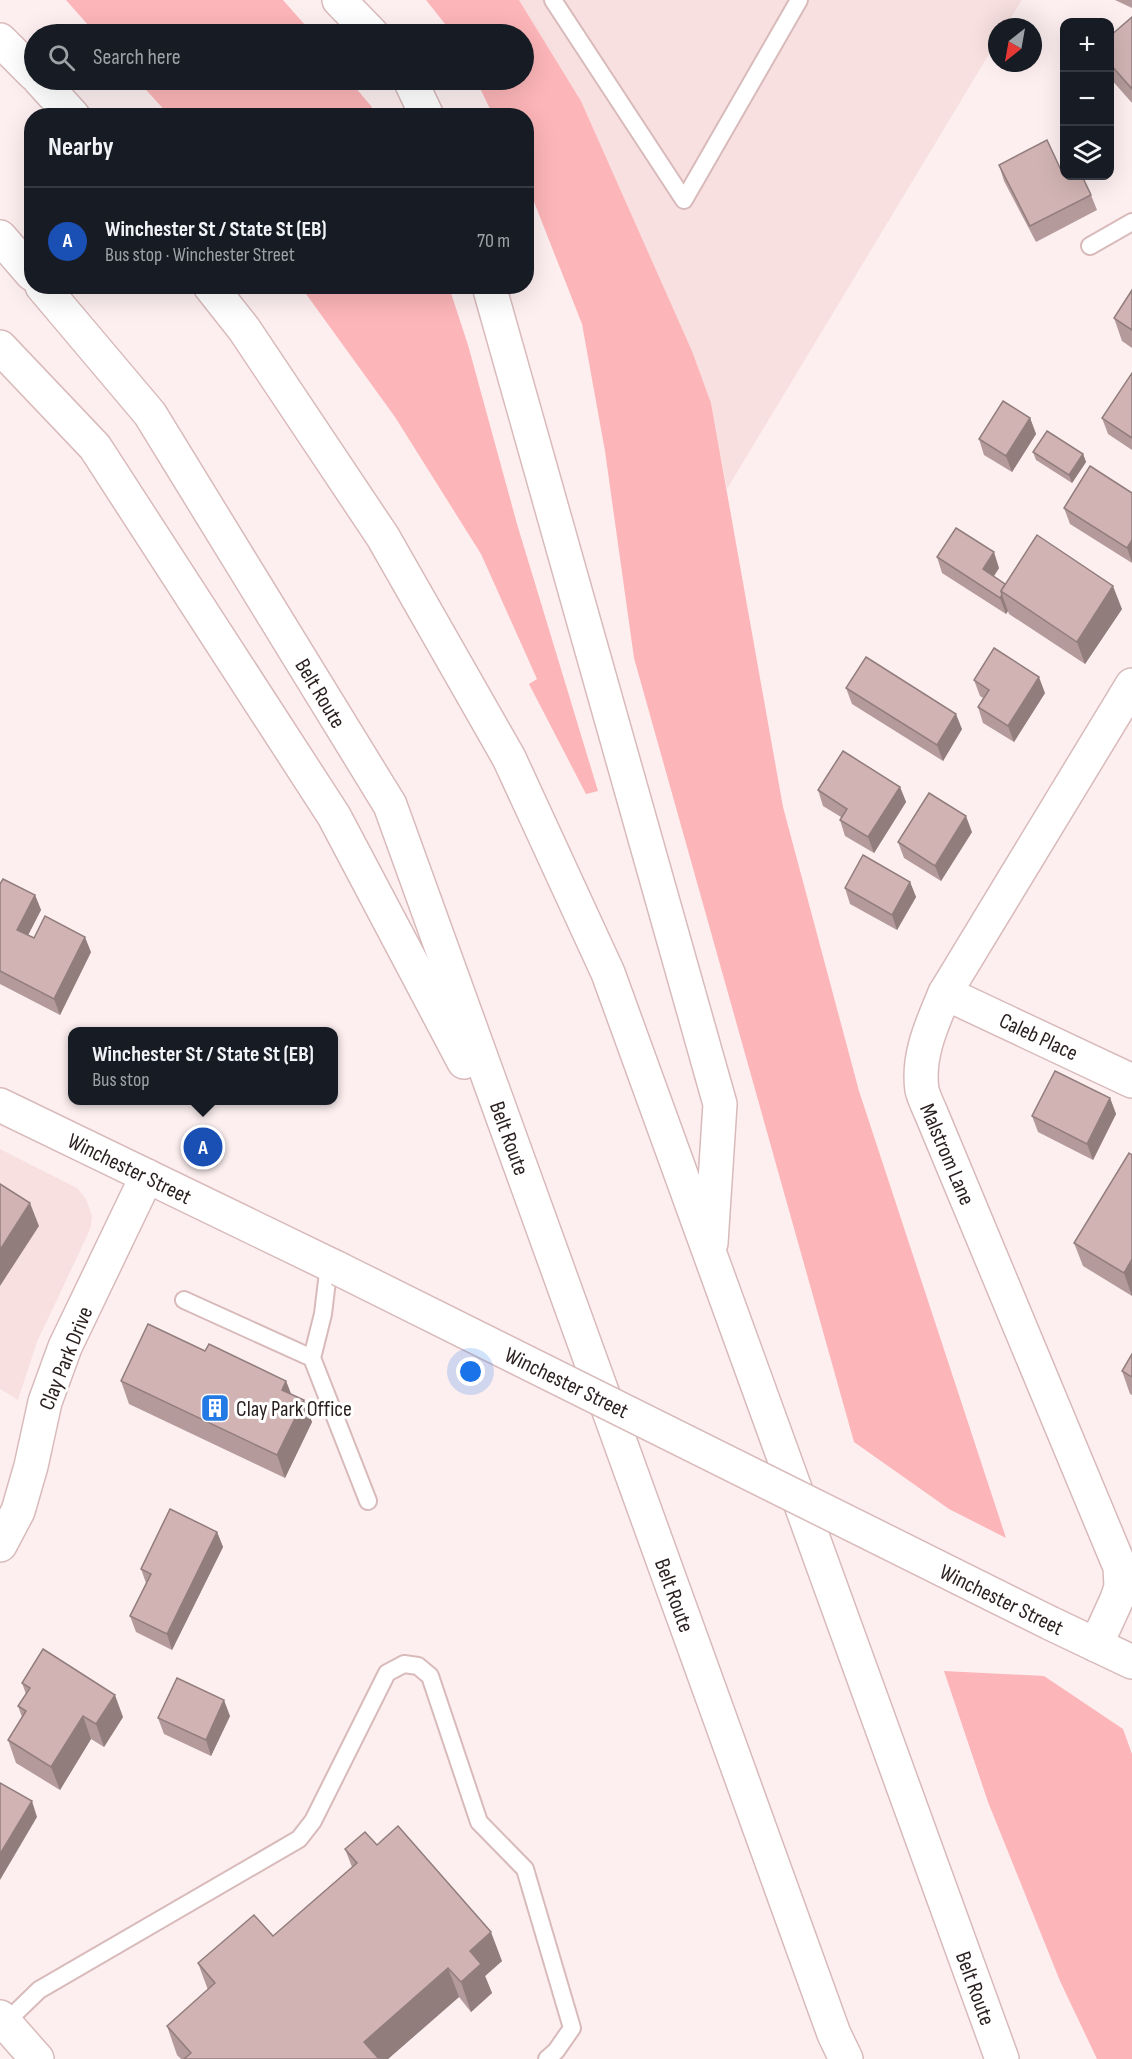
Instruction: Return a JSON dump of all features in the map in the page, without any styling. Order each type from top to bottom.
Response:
[{"type":"main road","points":[[339,0],[362,24]]},
{"type":"main road","points":[[0,40],[24,64]]},
{"type":"main road","points":[[49,90],[66,108]]},
{"type":"main road","points":[[415,90],[423,108]]},
{"type":"main road","points":[[0,237],[24,265]]},
{"type":"main road","name":"Belt Route","points":[[49,294],[150,414],[390,805],[834,2034],[846,2059]]},
{"type":"main road","name":"Belt Route","points":[[216,294],[244,328],[383,537],[509,758],[608,973],[1002,2059]]},
{"type":"main road","points":[[491,294],[720,1104],[710,1257]]},
{"type":"main road","points":[[0,346],[95,447],[334,816],[521,1169]]},
{"type":"main road","name":"Malstrom Lane","points":[[1096,1645],[1121,1587],[1120,1567],[922,1091],[921,1061],[931,1026],[945,993],[1132,685]]},
{"type":"main road","name":"Caleb Place","points":[[945,993],[1132,1081]]},
{"type":"main road","name":"Winchester Street","points":[[0,1105],[334,1267],[1132,1662]]},
{"type":"main road","name":"Clay Park Drive","points":[[0,1545],[18,1511],[45,1402],[65,1347],[147,1176]]},
{"type":"main road","points":[[3,2020],[37,2059]]},
{"type":"lane","points":[[553,0],[684,200],[799,0]]},
{"type":"lane","points":[[1090,246],[1132,222]]},
{"type":"lane","points":[[334,1267],[312,1358],[368,1501]]},
{"type":"lane","points":[[184,1300],[312,1358]]},
{"type":"lane","points":[[3,2020],[39,1990],[298,1839],[313,1821],[387,1673],[404,1664],[418,1666],[430,1676],[479,1822],[525,1869],[572,2028],[556,2051],[547,2059]]},
{"type":"shaded area","points":[[66,0],[283,0],[304,24],[87,24]]},
{"type":"shaded area","points":[[426,0],[519,0],[534,24],[445,24]]},
{"type":"shaded area","points":[[519,0],[1022,0],[1011,18],[988,18],[988,56],[727,489],[711,403],[692,351],[581,101]]},
{"type":"shaded area","points":[[534,24],[581,101],[692,351],[711,403],[783,807],[859,1091],[1006,1538],[949,1509],[854,1442],[634,658],[605,451],[582,324],[534,202],[534,108],[490,108],[481,90],[534,90]]},
{"type":"shaded area","points":[[146,90],[357,90],[372,108],[163,108]]},
{"type":"shaded area","points":[[306,294],[451,294],[468,345],[517,524],[598,791],[586,794],[529,684],[537,679],[481,554],[395,417]]},
{"type":"shaded area","points":[[0,1149],[77,1188],[86,1199],[92,1216],[87,1236],[37,1342],[18,1400],[0,1389]]},
{"type":"shaded area","points":[[944,1671],[1044,1676],[1123,1729],[1132,1754],[1132,2059],[1097,2059],[1060,1981],[988,1802]]},
{"type":"building","points":[[1132,17],[1132,89],[1114,69],[1114,33]]},
{"type":"building","points":[[1047,140],[1060,168],[1060,180],[1084,180],[1091,195],[1030,226],[999,165]]},
{"type":"building","points":[[1132,290],[1132,330],[1114,318]]},
{"type":"building","points":[[1132,373],[1132,438],[1102,418]]},
{"type":"building","points":[[1003,401],[1030,418],[1006,456],[979,439]]},
{"type":"building","points":[[1047,431],[1083,454],[1069,475],[1033,452]]},
{"type":"building","points":[[1090,466],[1132,493],[1132,540],[1127,548],[1064,508]]},
{"type":"building","points":[[956,528],[994,552],[983,569],[1005,584],[1000,598],[937,557]]},
{"type":"building","points":[[1037,535],[1113,586],[1077,642],[1001,591]]},
{"type":"building","points":[[994,648],[1039,677],[1008,726],[978,707],[989,690],[974,680]]},
{"type":"building","points":[[866,657],[956,714],[937,745],[846,688]]},
{"type":"building","points":[[843,751],[900,787],[868,837],[840,820],[847,809],[818,790]]},
{"type":"building","points":[[929,793],[966,816],[935,866],[898,842]]},
{"type":"building","points":[[863,855],[910,882],[892,915],[845,888]]},
{"type":"building","points":[[3,879],[35,895],[17,930],[34,938],[45,916],[85,937],[54,999],[0,971],[0,884]]},
{"type":"building","points":[[1055,1071],[1110,1098],[1087,1144],[1032,1116]]},
{"type":"building","points":[[1129,1153],[1132,1155],[1132,1259],[1124,1273],[1074,1243]]},
{"type":"building","points":[[0,1184],[30,1203],[0,1250]]},
{"type":"building","name":"Clay Park Office","points":[[148,1324],[205,1351],[209,1344],[286,1381],[282,1390],[304,1400],[277,1455],[121,1381]]},
{"type":"building","points":[[1132,1354],[1132,1377],[1122,1371]]},
{"type":"building","points":[[170,1509],[217,1532],[167,1634],[130,1616],[151,1574],[141,1569]]},
{"type":"building","points":[[43,1649],[115,1695],[96,1724],[83,1716],[51,1767],[8,1740],[26,1711],[18,1706],[30,1688],[22,1683]]},
{"type":"building","points":[[177,1678],[224,1700],[206,1740],[158,1718]]},
{"type":"building","points":[[0,1783],[32,1801],[0,1854]]},
{"type":"building","points":[[398,1826],[491,1932],[470,1951],[481,1964],[461,1982],[448,1968],[364,2042],[379,2059],[184,2059],[191,2053],[167,2026],[215,1983],[198,1963],[254,1915],[273,1936],[357,1863],[345,1849],[365,1832],[377,1845]]},
{"type":"place","name":"Winchester St / State St (EB)","points":[[203,1147]]},
{"type":"place","name":"Clay Park Office","points":[[215,1408]]}]
